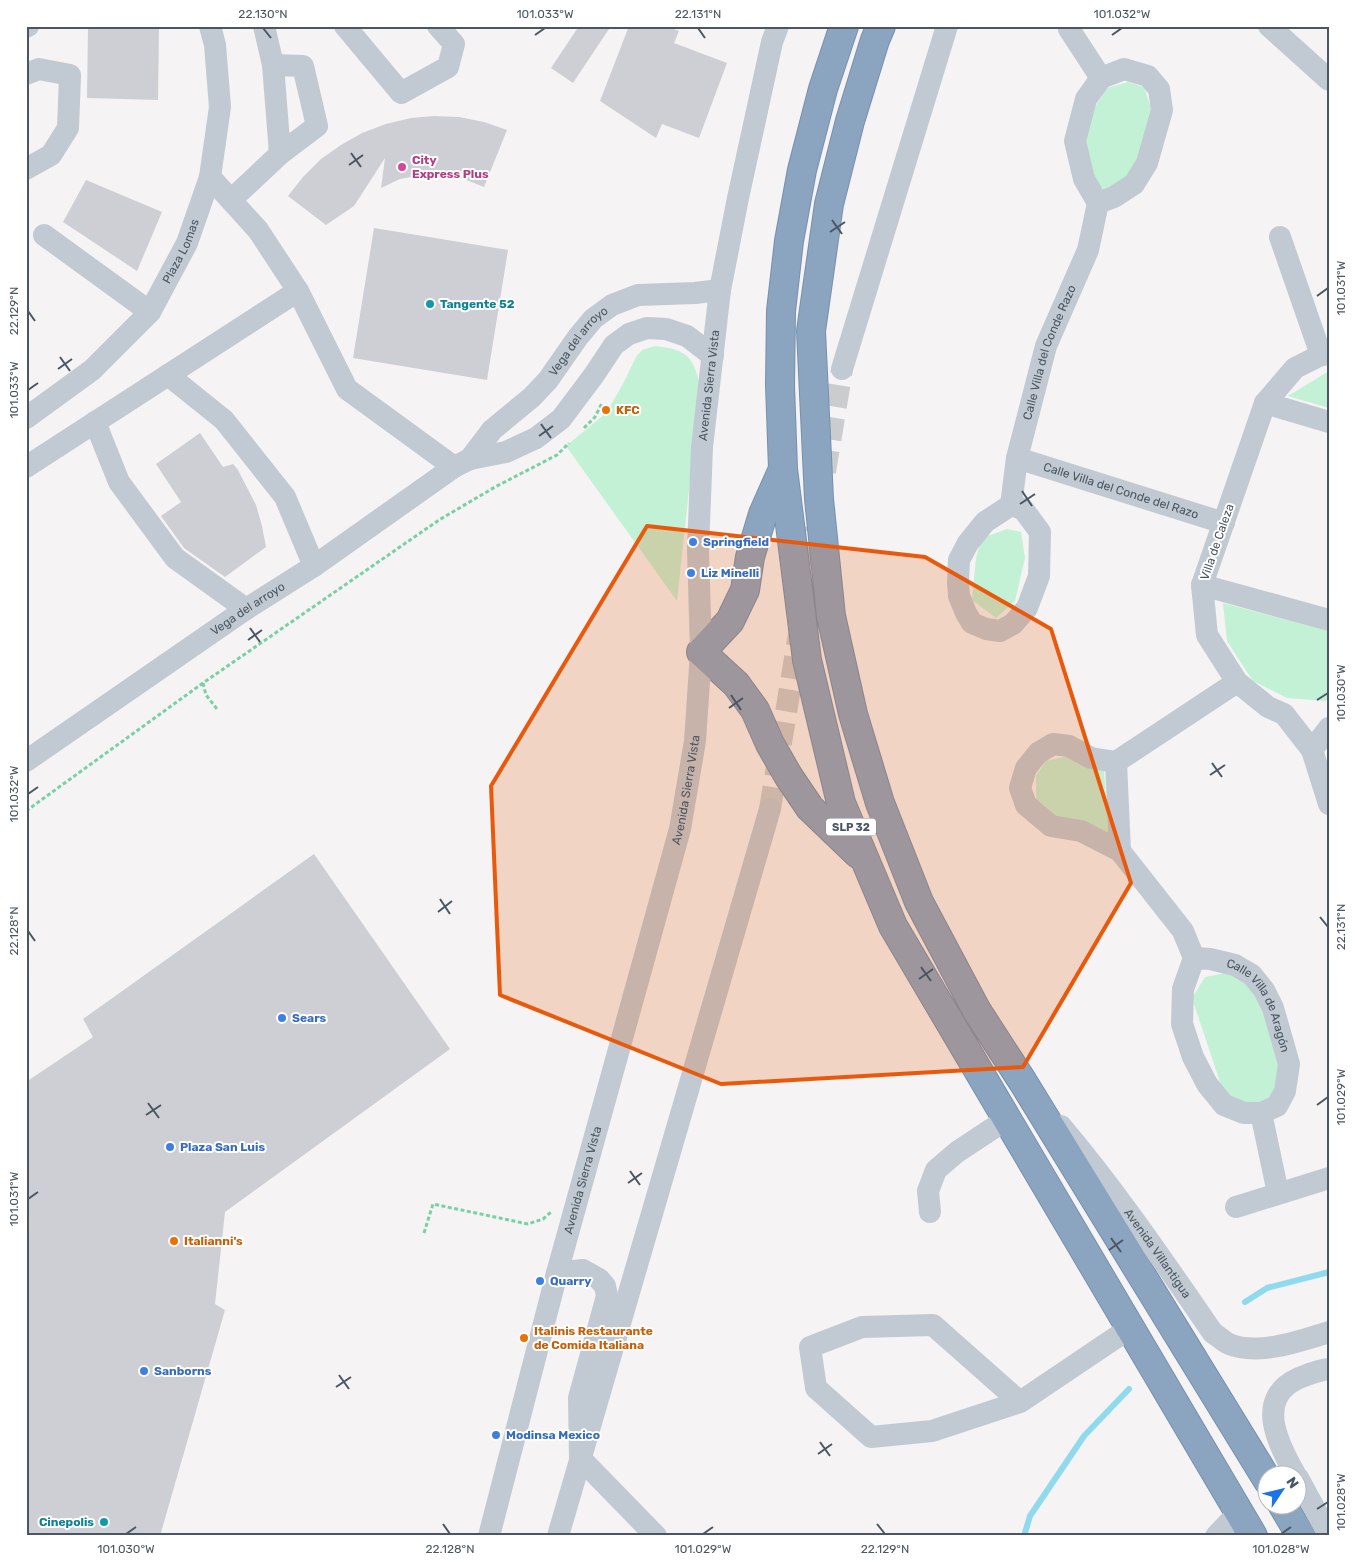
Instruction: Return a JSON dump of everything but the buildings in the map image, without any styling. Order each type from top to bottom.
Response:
[{"type":"highway","name":"SLP 32","points":[[844,26],[823,88],[802,170],[789,242],[781,311],[780,385],[783,468],[807,660],[841,803],[893,926],[1253,1536]]},
{"type":"highway","name":"SLP 32","points":[[881,26],[850,121],[829,204],[811,331],[819,499],[831,616],[853,714],[877,794],[919,902],[977,1011],[1023,1082],[1258,1465]]},
{"type":"highway","points":[[783,468],[763,514],[750,557],[745,590],[730,621],[701,652],[736,684],[755,710],[770,744],[789,778],[810,808],[866,862]]},
{"type":"highway","points":[[1288,1514],[1301,1536]]},
{"type":"street","name":"Plaza Lomas","points":[[26,418],[92,370],[150,312],[187,243],[210,177],[220,107],[215,45],[210,26]]},
{"type":"street","points":[[264,26],[273,65],[280,154]]},
{"type":"street","points":[[345,26],[401,93],[448,67],[454,44],[438,26]]},
{"type":"street","name":"Avenida Sierra Vista","points":[[489,1536],[557,1272],[680,829],[694,740],[701,652],[698,550],[702,447],[720,290],[772,42],[778,26]]},
{"type":"street","points":[[842,369],[947,26]]},
{"type":"street","points":[[1268,26],[1329,80]]},
{"type":"street","points":[[1069,29],[1101,78]]},
{"type":"street","points":[[232,200],[280,154],[317,126],[303,66],[273,65]]},
{"type":"street","points":[[26,74],[39,69],[70,75],[68,128],[51,155],[26,169]]},
{"type":"street","points":[[1124,69],[1148,76],[1159,89],[1162,110],[1147,163],[1134,184],[1114,197],[1098,202],[1084,179],[1075,142],[1086,99],[1101,78],[1124,69]]},
{"type":"street","points":[[210,177],[258,230],[298,291],[347,389],[462,463]]},
{"type":"street","name":"Calle Villa del Conde Razo","points":[[1011,505],[1017,458],[1046,346],[1088,250],[1098,202]]},
{"type":"street","points":[[44,235],[150,312]]},
{"type":"street","name":"Villa de Caleza","points":[[1280,237],[1325,355],[1295,368],[1265,403],[1202,585],[1207,635],[1237,682],[1268,707],[1284,714],[1312,750]]},
{"type":"street","name":"Vega del arroyo","points":[[26,761],[246,609],[314,566],[462,463],[492,430],[532,397],[548,380],[578,337],[593,320],[612,305],[638,295],[720,290]]},
{"type":"street","points":[[26,467],[298,291]]},
{"type":"street","name":"Vega del arroyo","points":[[462,463],[506,452],[536,438],[560,419],[578,398],[614,345],[629,334],[647,328],[666,329],[687,336],[713,356]]},
{"type":"street","points":[[168,375],[224,420],[285,497],[314,566]]},
{"type":"street","points":[[1265,403],[1329,422]]},
{"type":"street","points":[[95,422],[120,482],[175,558],[246,609]]},
{"type":"street","name":"Calle Villa del Conde del Razo","points":[[1017,458],[1224,523]]},
{"type":"street","points":[[1011,505],[1023,509],[1040,532],[1039,576],[1028,608],[1013,624],[1000,631],[986,629],[972,623],[959,596],[959,560],[968,543],[985,522],[1011,505]]},
{"type":"street","points":[[1202,585],[1329,620]]},
{"type":"street","points":[[1237,682],[1116,762],[1091,758],[1069,746],[1054,744],[1038,753],[1026,768],[1020,788],[1026,805],[1051,826],[1080,831],[1120,850],[1183,931],[1194,958],[1183,989],[1182,1024],[1193,1057],[1207,1084],[1224,1104],[1244,1113],[1261,1113],[1278,1193]]},
{"type":"street","points":[[1329,728],[1312,750],[1329,804]]},
{"type":"street","points":[[1116,762],[1120,850]]},
{"type":"street","points":[[558,1536],[770,809]]},
{"type":"street","name":"Calle Villa de Aragón","points":[[1194,958],[1210,959],[1235,965],[1252,975],[1264,990],[1273,1008],[1289,1064],[1285,1091],[1277,1106],[1261,1113]]},
{"type":"street","name":"Avenida Villantigua","points":[[1023,1082],[1089,1159],[1213,1332],[1229,1344],[1247,1348],[1278,1347],[1329,1332]]},
{"type":"street","points":[[930,1212],[928,1191],[936,1170],[957,1152],[1007,1119]]},
{"type":"street","points":[[1236,1206],[1329,1178]]},
{"type":"street","points":[[557,1272],[583,1270],[599,1279],[605,1286],[607,1296],[579,1398],[580,1458],[656,1536]]},
{"type":"street","points":[[1020,1402],[933,1325],[862,1327],[810,1347],[816,1388],[871,1437],[932,1431],[1020,1402],[1130,1328]]},
{"type":"street","points":[[1289,1464],[1281,1449],[1275,1431],[1273,1416],[1277,1396],[1292,1381],[1320,1370],[1329,1369]]},
{"type":"street","points":[[1308,1496],[1329,1535]]},
{"type":"street","points":[[1216,1536],[1239,1512]]},
{"type":"path","points":[[583,429],[595,417],[604,401]]},
{"type":"path","points":[[26,811],[203,683],[439,520],[495,487],[557,455],[571,440]]},
{"type":"path","points":[[203,683],[206,694],[217,709]]},
{"type":"path","points":[[424,1233],[433,1204],[528,1224],[543,1219],[553,1210]]},
{"type":"highlighted area","points":[[647,526],[925,557],[1051,629],[1131,883],[1023,1067],[721,1084],[500,995],[491,786]]},
{"type":"green space","points":[[1128,82],[1144,87],[1151,108],[1136,169],[1123,183],[1104,190],[1089,172],[1085,141],[1093,110],[1107,88]]},
{"type":"green space","points":[[655,346],[674,349],[687,356],[695,369],[700,388],[677,601],[566,446],[606,413],[636,357],[642,350]]},
{"type":"green space","points":[[1329,371],[1329,408],[1288,396]]},
{"type":"green space","points":[[1007,529],[1021,532],[1025,558],[1015,601],[996,618],[972,600],[976,558],[982,538]]},
{"type":"green space","points":[[1223,603],[1329,631],[1329,699],[1325,701],[1287,698],[1253,681],[1227,641]]},
{"type":"green space","points":[[1068,756],[1104,771],[1109,834],[1055,817],[1036,802],[1036,776],[1046,761]]},
{"type":"green space","points":[[1231,972],[1257,992],[1283,1067],[1273,1095],[1261,1104],[1240,1103],[1223,1091],[1192,998],[1205,977]]},
{"type":"waterway","points":[[1245,1302],[1267,1288],[1329,1272]]},
{"type":"waterway","points":[[1024,1536],[1030,1516],[1084,1436],[1129,1389]]},
{"type":"tunnel","points":[[825,472],[842,369]]},
{"type":"tunnel","points":[[805,598],[816,528]]},
{"type":"tunnel","points":[[770,809],[799,634]]},
{"type":"place","name":"City Express Plus","points":[[402,167]]},
{"type":"place","name":"Tangente 52","points":[[430,304]]},
{"type":"place","name":"KFC","points":[[606,410]]},
{"type":"place","name":"Springfield","points":[[693,542]]},
{"type":"place","name":"Liz Minelli","points":[[691,573]]},
{"type":"place","name":"Sears","points":[[282,1018]]},
{"type":"place","name":"Plaza San Luis","points":[[170,1147]]},
{"type":"place","name":"Italianni's","points":[[174,1241]]},
{"type":"place","name":"Quarry","points":[[540,1281]]},
{"type":"place","name":"Italinis Restaurante de Comida Italiana","points":[[524,1338]]},
{"type":"place","name":"Sanborns","points":[[144,1371]]},
{"type":"place","name":"Modinsa Mexico","points":[[496,1435]]},
{"type":"place","name":"Cinepolis","points":[[104,1522]]}]
